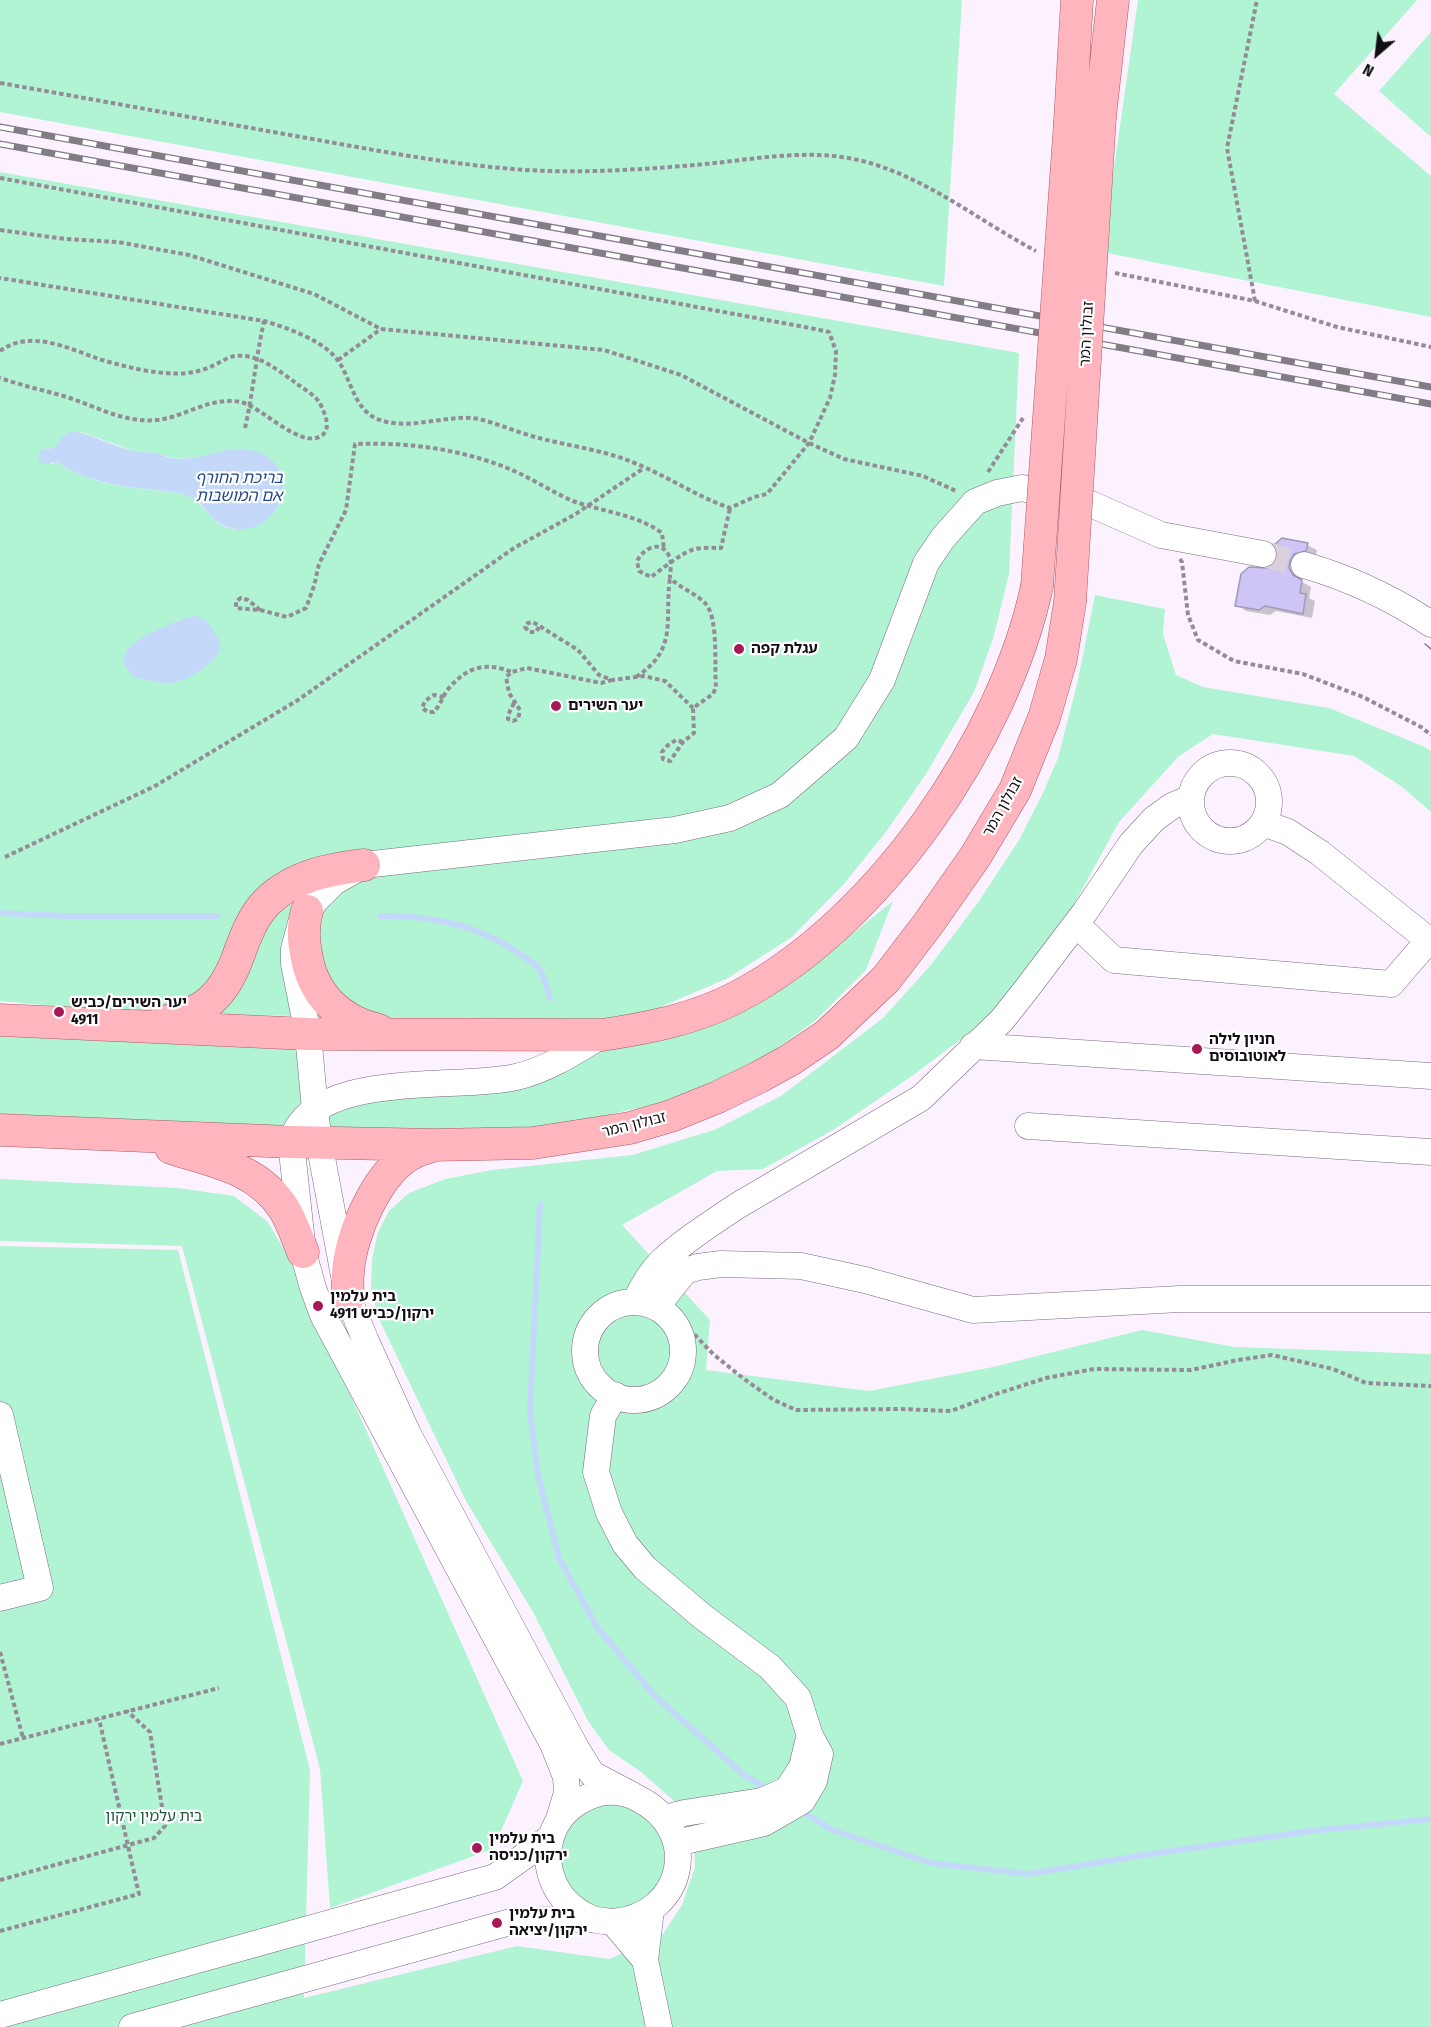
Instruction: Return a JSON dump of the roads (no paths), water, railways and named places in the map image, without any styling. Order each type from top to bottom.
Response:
[{"type":"main road","name":"זבולון המר","points":[[108,1135],[434,1145],[532,1143],[630,1128],[671,1116],[759,1077],[790,1060],[827,1035],[886,979],[975,857],[1015,790],[1044,718],[1061,658],[1070,602],[1085,119],[1077,0]]},
{"type":"main road","name":"זבולון המר","points":[[130,1026],[406,1036],[602,1035],[650,1028],[681,1019],[737,997],[796,959],[857,905],[917,836],[952,786],[987,727],[1010,676],[1030,620],[1037,586],[1085,119],[1113,0]]},
{"type":"main road","points":[[0,1020],[130,1026],[193,1013],[212,1001],[227,981],[247,932],[256,915],[267,902],[292,883],[314,875],[364,865]]},
{"type":"main road","points":[[308,911],[304,921],[307,964],[321,996],[332,1007],[358,1023],[406,1036]]},
{"type":"main road","points":[[0,1130],[108,1135],[159,1144],[238,1169],[259,1181],[272,1193],[285,1211],[303,1252]]},
{"type":"main road","points":[[348,1297],[351,1253],[369,1202],[381,1183],[401,1161],[415,1152],[434,1145]]},
{"type":"street","points":[[645,1960],[603,1921],[574,1910],[555,1886],[547,1857],[567,1793],[566,1778],[553,1744],[323,1315],[313,1288],[303,1252],[305,1142],[315,1110],[308,1034],[294,964],[297,936],[308,911],[320,896],[334,882],[364,865],[675,830],[730,818],[780,795],[846,738],[882,681],[926,563],[973,500],[1022,488],[1091,504],[1161,535],[1263,554]]},
{"type":"street","points":[[1304,564],[1368,589],[1431,624]]},
{"type":"street","points":[[1232,763],[1254,770],[1267,789],[1268,813],[1263,823],[1254,833],[1243,839],[1230,841],[1217,839],[1197,823],[1192,811],[1191,798],[1194,786],[1209,769],[1220,764],[1232,763]]},
{"type":"street","points":[[646,1304],[645,1282],[660,1263],[710,1225],[737,1206],[921,1098],[1002,1020],[1076,924],[1131,844],[1154,819],[1172,806],[1191,798]]},
{"type":"street","points":[[1076,924],[1114,960],[1391,984],[1430,941],[1320,853],[1288,832],[1263,823]]},
{"type":"street","points":[[315,1110],[336,1098],[376,1088],[516,1077],[541,1069],[602,1035]]},
{"type":"street","points":[[973,1046],[1431,1076]]},
{"type":"street","points":[[1028,1126],[1431,1152]]},
{"type":"street","points":[[132,2027],[514,1921],[626,1921],[640,1917],[651,1910],[666,1896],[675,1877],[678,1857],[675,1837],[665,1818],[651,1804],[592,1774],[408,1434],[348,1297],[305,1142]]},
{"type":"street","points":[[646,1304],[685,1271],[721,1264],[801,1266],[864,1280],[973,1310],[1180,1299],[1431,1299]]},
{"type":"street","points":[[621,1303],[646,1304],[668,1316],[677,1328],[682,1342],[683,1357],[679,1371],[670,1384],[658,1393],[644,1398],[629,1399],[615,1395],[602,1387],[592,1376],[586,1362],[585,1347],[588,1332],[607,1310],[621,1303]]},
{"type":"street","points":[[615,1395],[603,1416],[596,1473],[609,1513],[625,1544],[645,1568],[703,1617],[770,1667],[798,1698],[810,1736],[820,1754],[808,1774],[802,1801],[764,1823],[676,1843]]},
{"type":"street","points":[[0,1415],[40,1588],[0,1598]]},
{"type":"street","points":[[665,1818],[762,1801],[787,1790],[808,1774]]},
{"type":"street","points":[[0,2016],[495,1877],[554,1829],[569,1809],[591,1796],[615,1792],[632,1795]]},
{"type":"street","points":[[651,1910],[645,1960],[659,2027]]},
{"type":"water","name":"בריכת החורף אם המושבות","points":[[73,431],[133,451],[156,453],[175,459],[230,450],[251,450],[262,454],[274,463],[281,474],[283,487],[281,499],[275,511],[265,521],[253,527],[239,529],[221,524],[201,504],[188,496],[111,484],[89,478],[57,462],[45,464],[40,462],[38,456],[43,449],[54,448],[63,436]]},
{"type":"water","points":[[193,616],[206,620],[219,640],[220,649],[212,661],[199,672],[176,682],[133,677],[123,662],[125,653],[130,647],[156,630]]},
{"type":"waterway","points":[[0,913],[66,916],[217,916]]},
{"type":"waterway","points":[[380,916],[417,917],[453,923],[487,935],[536,966],[544,978],[550,998]]},
{"type":"waterway","points":[[540,1204],[530,1411],[538,1475],[559,1558],[597,1627],[655,1696],[744,1775],[769,1790]]},
{"type":"waterway","points":[[800,1810],[832,1830],[931,1863],[1029,1874],[1310,1831],[1431,1819]]},
{"type":"tunnel","points":[[1263,554],[1304,565]]},
{"type":"tram line","points":[[1425,644],[1431,649]]},
{"type":"railway","points":[[0,127],[1431,387]]},
{"type":"railway","points":[[0,144],[1431,404]]},
{"type":"place","name":"עגלת קפה","points":[[739,649]]},
{"type":"place","name":"יער השירים","points":[[556,706]]},
{"type":"place","name":"יער השירים/כביש 4911","points":[[59,1012]]},
{"type":"place","name":"חניון לילה לאוטובוסים","points":[[1197,1049]]},
{"type":"place","name":"בית עלמין ירקון/כביש 4911","points":[[318,1306]]},
{"type":"place","name":"בית עלמין ירקון/כניסה","points":[[477,1848]]},
{"type":"place","name":"בית עלמין ירקון/יציאה","points":[[497,1923]]},
{"type":"park label","name":"בית עלמין ירקון","points":[[154,1817]]}]
